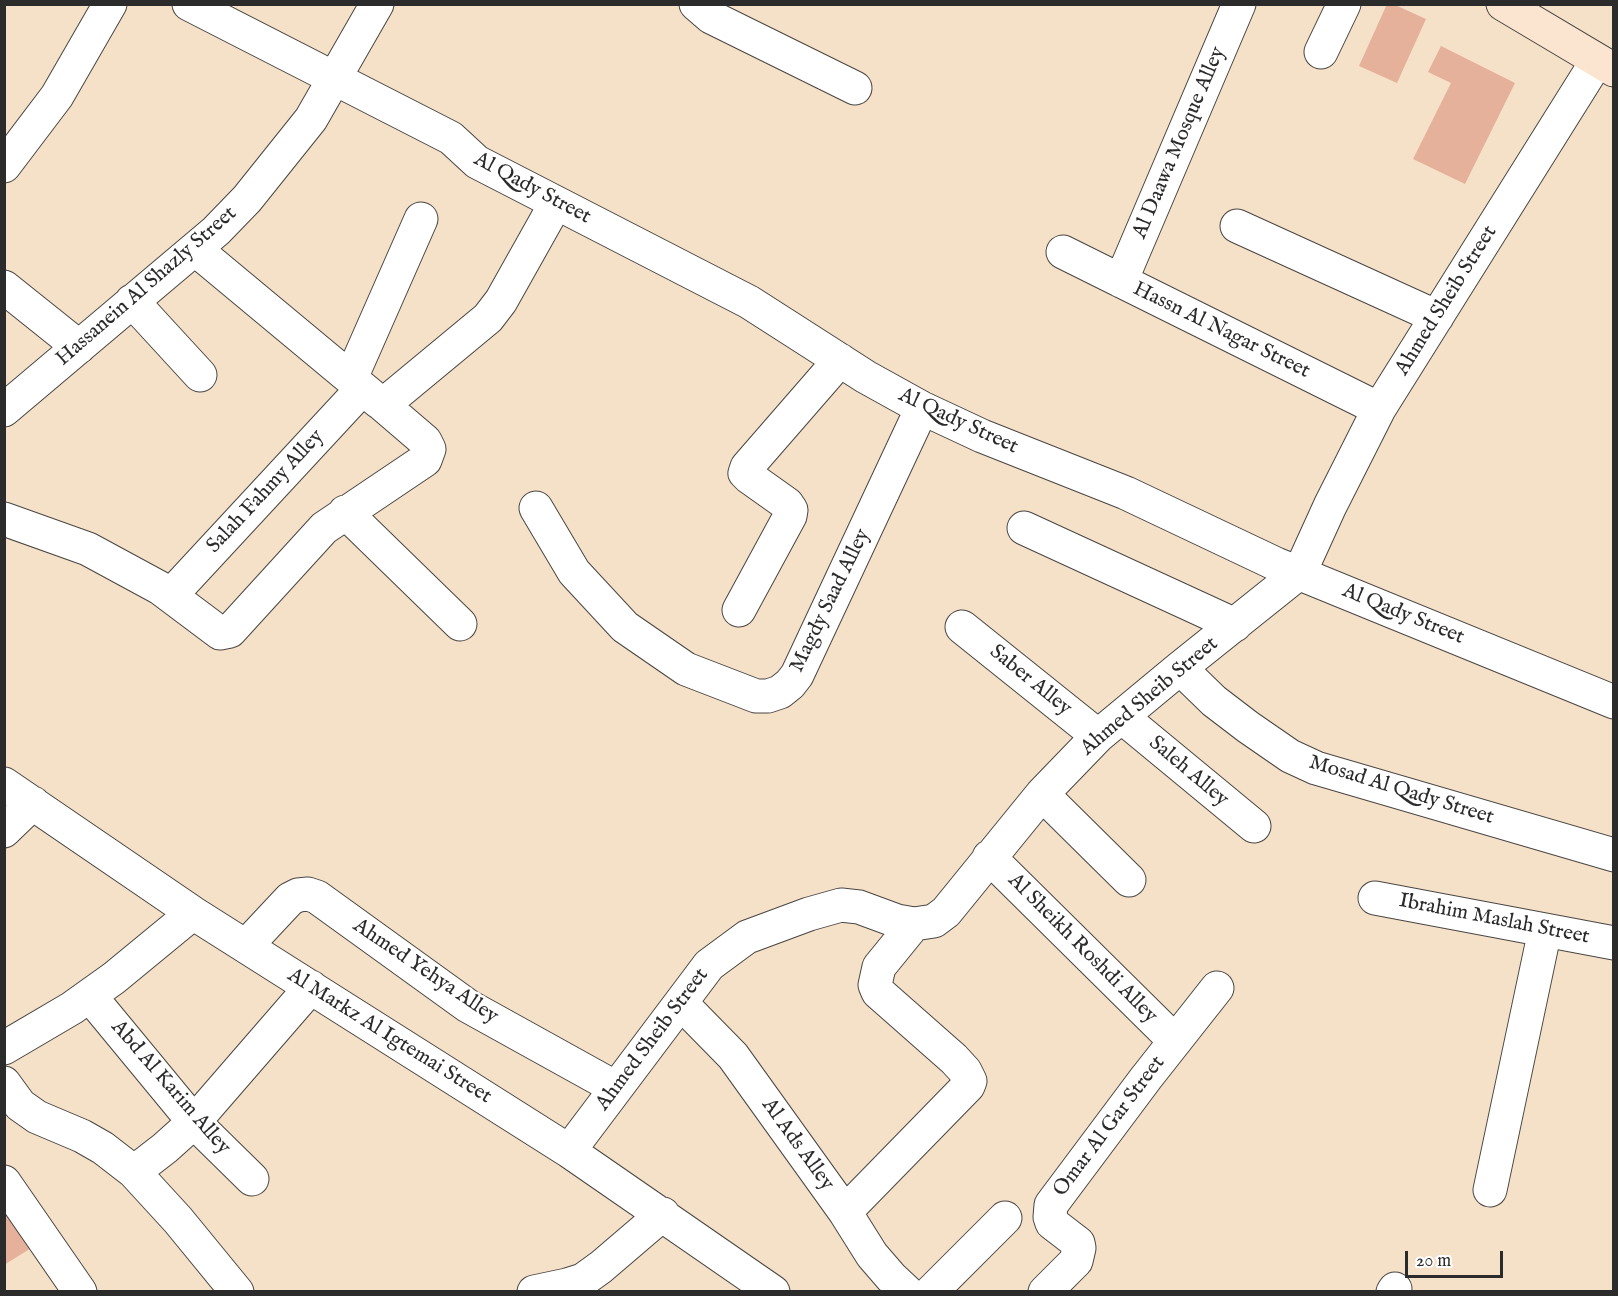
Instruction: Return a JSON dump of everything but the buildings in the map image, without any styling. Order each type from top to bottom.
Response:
[{"type":"main road","points":[[1503,4],[1605,65]]},
{"type":"street","points":[[4,166],[57,96],[110,4]]},
{"type":"street","name":"Al Qady Street","points":[[189,4],[451,138],[477,162],[749,302],[866,377],[922,408],[982,436],[1126,494],[1276,564],[1614,702]]},
{"type":"street","name":"Hassanein Al Shazly Street","points":[[4,410],[216,231],[247,199],[310,119],[377,4]]},
{"type":"street","points":[[696,4],[721,23],[855,88]]},
{"type":"street","name":"Al Daawa Mosque Alley","points":[[1121,281],[1239,4]]},
{"type":"street","points":[[1321,52],[1344,4]]},
{"type":"street","name":"Ahmed Sheib Street","points":[[569,1151],[709,965],[747,937],[841,905],[859,907],[897,921],[914,924],[934,921],[946,912],[1042,794],[1110,726],[1300,572],[1379,409],[1437,316],[1605,65]]},
{"type":"street","points":[[365,391],[488,318],[501,301],[556,203]]},
{"type":"street","points":[[365,391],[422,219]]},
{"type":"street","points":[[1237,226],[1437,316]]},
{"type":"street","points":[[4,519],[88,549],[171,595],[220,633],[227,632],[324,528],[421,464],[428,455],[429,449],[425,441],[195,249]]},
{"type":"street","name":"Hassn Al Nagar Street","points":[[1063,252],[1379,409]]},
{"type":"street","points":[[4,287],[79,347]]},
{"type":"street","points":[[132,301],[200,375]]},
{"type":"street","points":[[739,610],[790,516],[791,510],[787,504],[749,477],[745,473],[747,467],[840,360]]},
{"type":"street","name":"Salah Fahmy Alley","points":[[171,595],[365,391]]},
{"type":"street","name":"Magdy Saad Alley","points":[[536,508],[574,572],[625,627],[687,669],[756,696],[768,696],[780,692],[797,675],[922,408]]},
{"type":"street","points":[[345,512],[460,624]]},
{"type":"street","points":[[1024,528],[1235,625]]},
{"type":"street","name":"Saber Alley","points":[[962,627],[1110,726]]},
{"type":"street","name":"Mosad Al Qady Street","points":[[1180,668],[1214,701],[1248,727],[1290,756],[1316,768],[1614,855]]},
{"type":"street","name":"Saleh Alley","points":[[1110,726],[1254,826]]},
{"type":"street","name":"Al Markz Al Igtemai Street","points":[[4,784],[193,913],[569,1151],[773,1292]]},
{"type":"street","points":[[1042,794],[1129,880]]},
{"type":"street","points":[[4,831],[33,803]]},
{"type":"street","name":"Al Sheikh Roshdi Alley","points":[[989,857],[1175,1041]]},
{"type":"street","name":"Ahmed Yehya Alley","points":[[246,946],[290,899],[308,894],[317,897],[468,1005],[616,1088]]},
{"type":"street","name":"Ibrahim Maslah Street","points":[[1375,898],[1614,943]]},
{"type":"street","points":[[4,1048],[90,996],[193,913]]},
{"type":"street","points":[[845,1212],[968,1086],[970,1081],[965,1071],[954,1059],[878,992],[875,985],[879,967],[914,924]]},
{"type":"street","points":[[1490,1190],[1545,930]]},
{"type":"street","points":[[134,1172],[194,1122],[311,987]]},
{"type":"street","name":"Omar Al Gar Street","points":[[1045,1292],[1076,1261],[1079,1248],[1078,1243],[1052,1222],[1051,1205],[1217,988]]},
{"type":"street","name":"Abd Al Karim Alley","points":[[90,996],[194,1122],[252,1179]]},
{"type":"street","name":"Al Ads Alley","points":[[681,1003],[733,1056],[845,1212],[872,1255],[908,1292]]},
{"type":"street","points":[[4,1083],[20,1105],[37,1117],[82,1136],[103,1148],[134,1172],[178,1220],[237,1292]]},
{"type":"street","points":[[4,1182],[80,1292]]},
{"type":"street","points":[[534,1292],[583,1280],[663,1214]]},
{"type":"street","points":[[931,1292],[1005,1218]]}]
